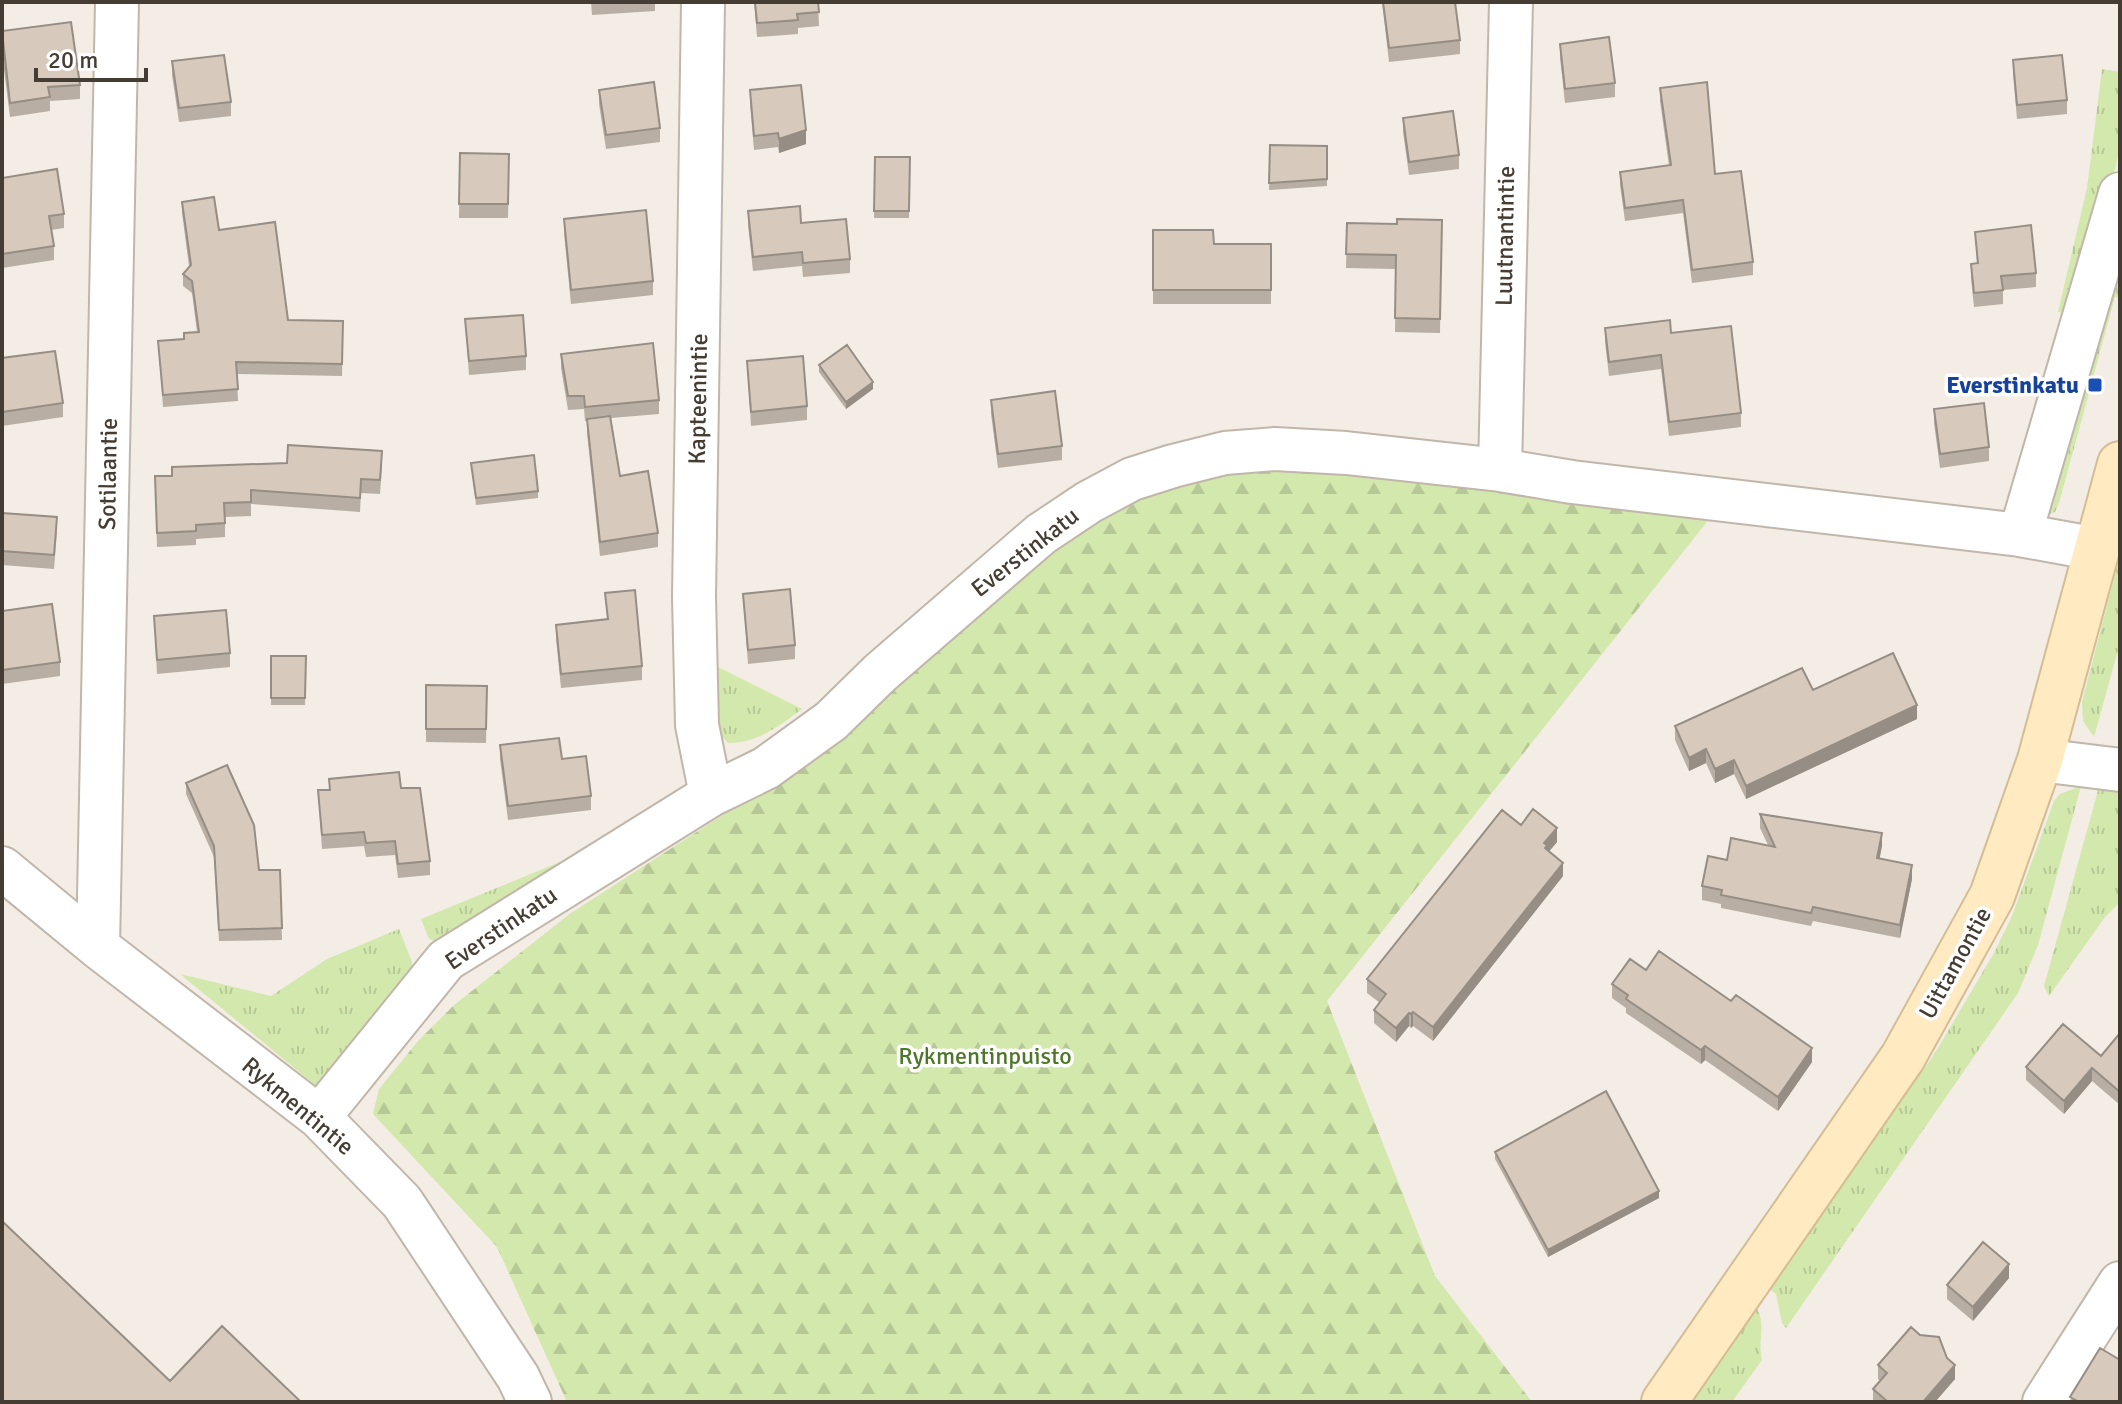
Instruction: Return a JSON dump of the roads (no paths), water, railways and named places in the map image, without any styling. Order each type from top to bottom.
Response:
[{"type":"street","name":"Sotilaantie","points":[[98,947],[117,2]]},
{"type":"street","name":"Kapteenintie","points":[[703,2],[694,597],[697,725],[711,795]]},
{"type":"street","name":"Luutnantintie","points":[[1500,470],[1511,2]]},
{"type":"street","points":[[2020,535],[2120,194]]},
{"type":"street","name":"Everstinkatu","points":[[319,1117],[446,960],[711,795],[766,768],[831,721],[880,673],[1041,534],[1089,502],[1132,479],[1225,453],[1275,449],[1346,453],[2020,535],[2097,549]]},
{"type":"street","name":"Uittamontie","points":[[1664,1402],[1903,1057],[1992,896],[2040,760],[2120,464]]},
{"type":"street","points":[[2040,760],[2120,770]]},
{"type":"street","name":"Rykmentintie","points":[[2,868],[98,947],[319,1117],[402,1202],[518,1377],[530,1402]]},
{"type":"street","points":[[2044,1402],[2120,1283]]},
{"type":"place","name":"Everstinkatu","points":[[2095,385]]},
{"type":"park label","name":"Rykmentinpuisto","points":[[985,1056]]}]
